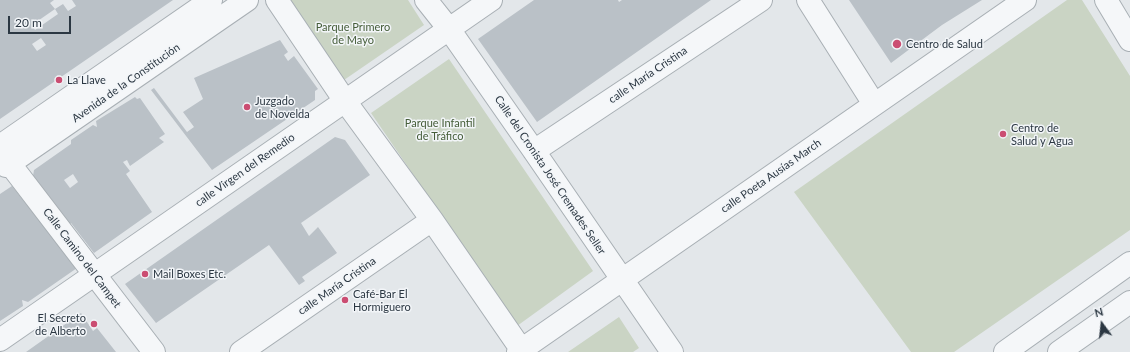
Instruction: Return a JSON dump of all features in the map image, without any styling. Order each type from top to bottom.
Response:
[{"type":"street","name":"Avenida de la Constitución","points":[[3,160],[210,0]]},
{"type":"street","name":"Avenida de la Constitución","points":[[3,160],[247,0]]},
{"type":"street","points":[[277,0],[345,101],[432,220],[521,351]]},
{"type":"street","name":"Calle del Cronista José Cremades Seller","points":[[426,0],[449,29],[534,150],[672,352]]},
{"type":"street","name":"calle Virgen del Remedio","points":[[0,340],[491,0]]},
{"type":"street","name":"calle María Cristina","points":[[534,150],[761,0]]},
{"type":"street","points":[[808,0],[874,104]]},
{"type":"street","name":"calle Poeta Ausías March","points":[[521,351],[1025,0]]},
{"type":"street","points":[[1106,0],[1130,40]]},
{"type":"street","name":"Calle Camino del Campet","points":[[3,160],[95,274],[154,352]]},
{"type":"street","name":"calle María Cristina","points":[[241,352],[432,220]]},
{"type":"street","points":[[1005,352],[1130,263]]},
{"type":"street","points":[[1059,352],[1130,302]]},
{"type":"green space","name":"Parque Primero de Mayo","points":[[291,0],[408,0],[424,25],[344,80]]},
{"type":"green space","name":"Centro de Salud y Agua","points":[[1067,0],[1082,0],[1130,76],[1130,230],[954,352],[911,352],[794,192]]},
{"type":"green space","name":"Parque Infantil de Tráfico","points":[[449,59],[593,271],[517,326],[371,113]]},
{"type":"green space","points":[[619,317],[639,348],[633,352],[568,352]]},
{"type":"building","points":[[0,0],[54,0],[50,3],[55,9],[63,4],[68,11],[76,6],[72,0],[173,0],[0,119]],"holes":[[[55,9],[58,14],[35,30],[32,25]],[[41,38],[46,45],[37,51],[32,44]]]},
{"type":"building","points":[[534,0],[618,0],[619,2],[622,0],[711,0],[537,122],[478,39]]},
{"type":"building","name":"Centro de Salud","points":[[849,0],[982,0],[942,25],[891,63]]},
{"type":"building","name":"Juzgado de Novelda","points":[[280,40],[288,52],[284,55],[288,61],[294,56],[318,89],[315,91],[315,100],[212,170],[151,90],[154,88],[187,132],[194,127],[183,112],[203,99],[194,78]]},
{"type":"building","points":[[135,97],[137,99],[140,98],[165,134],[159,138],[164,142],[130,166],[127,160],[123,162],[130,171],[126,174],[152,212],[94,253],[71,223],[66,226],[32,182],[34,170],[71,144],[71,140],[93,125],[97,127],[96,121]],"holes":[[[73,174],[78,182],[70,188],[64,180]]]},
{"type":"building","points":[[335,137],[345,140],[370,175],[301,223],[309,236],[318,227],[337,253],[302,277],[305,281],[299,285],[269,245],[156,323],[125,284]]},
{"type":"building","points":[[12,186],[77,268],[28,302],[22,300],[23,306],[0,321],[0,194]]},
{"type":"building","points":[[81,313],[93,331],[97,328],[116,352],[26,352]]},
{"type":"place","name":"Centro de Salud","points":[[897,44]]},
{"type":"place","name":"La Llave","points":[[59,80]]},
{"type":"place","name":"Juzgado de Novelda","points":[[247,107]]},
{"type":"place","name":"Centro de Salud y Agua","points":[[1003,134]]},
{"type":"place","name":"Mail Boxes Etc.","points":[[145,274]]},
{"type":"place","name":"Café-Bar El Hormiguero","points":[[345,300]]},
{"type":"place","name":"El Secreto de Alberto","points":[[94,324]]}]
